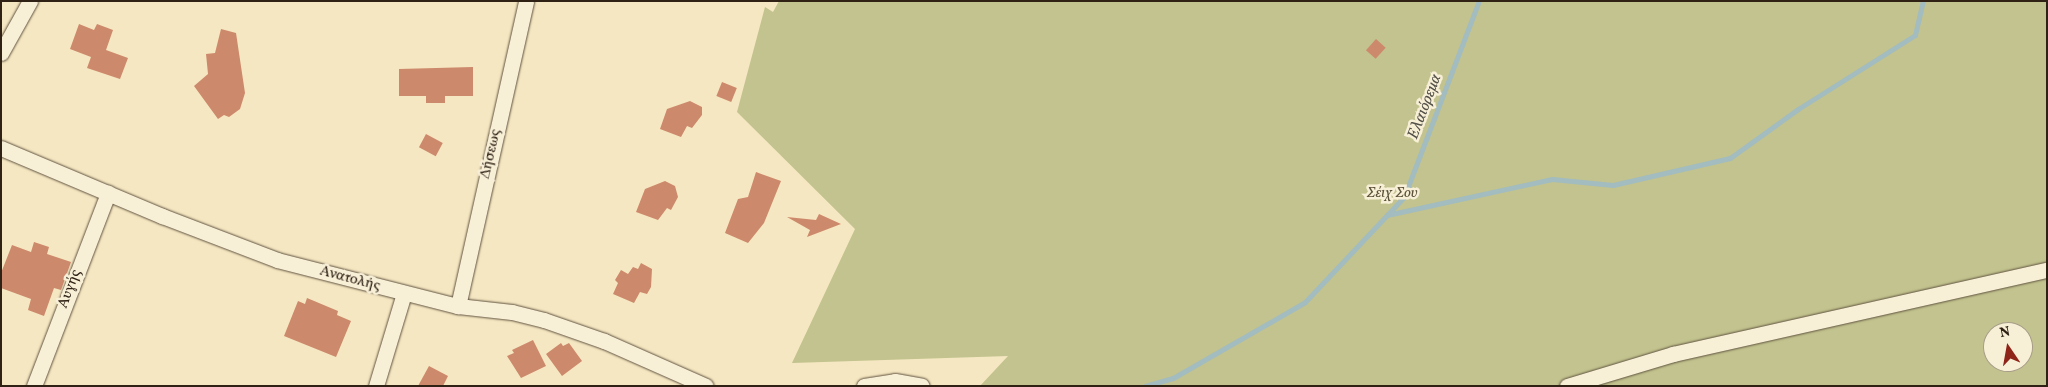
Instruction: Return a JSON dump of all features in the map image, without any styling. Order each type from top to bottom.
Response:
[{"type":"street","points":[[1,53],[30,1]]},
{"type":"street","name":"Δήσεως","points":[[458,306],[526,1]]},
{"type":"street","name":"Ανατολής","points":[[1,148],[108,194],[277,260],[458,306],[512,312],[556,324],[706,386]]},
{"type":"street","name":"Αυγής","points":[[34,386],[108,194]]},
{"type":"street","points":[[1567,386],[1673,354],[2047,270]]},
{"type":"street","points":[[376,386],[404,293]]},
{"type":"street","points":[[864,386],[895,381],[922,386]]},
{"type":"green space","name":"Σέιχ Σου","points":[[779,1],[2047,1],[2047,386],[980,386],[1008,356],[792,363],[855,229],[737,112],[765,7],[773,12]]},
{"type":"building","points":[[79,24],[94,30],[97,24],[113,30],[106,50],[128,58],[120,79],[87,68],[91,57],[70,49]]},
{"type":"building","points":[[221,29],[236,33],[245,93],[240,109],[229,117],[224,115],[218,119],[194,86],[208,74],[206,54],[215,53]]},
{"type":"building","points":[[1376,39],[1386,48],[1376,59],[1366,50]]},
{"type":"building","points":[[473,67],[473,96],[445,96],[445,103],[426,103],[426,96],[399,96],[399,69]]},
{"type":"building","points":[[722,82],[737,88],[731,102],[716,96]]},
{"type":"building","points":[[690,101],[702,107],[702,115],[692,128],[687,126],[681,137],[660,129],[667,109]]},
{"type":"building","points":[[426,134],[443,143],[436,156],[419,147]]},
{"type":"building","points":[[756,172],[781,181],[764,223],[748,243],[725,233],[738,199],[748,197]]},
{"type":"building","points":[[665,181],[675,186],[678,197],[671,210],[667,208],[658,220],[636,212],[645,189]]},
{"type":"building","points":[[819,214],[841,224],[807,237],[810,230],[787,217],[816,220]]},
{"type":"building","points":[[34,242],[49,247],[47,254],[71,262],[61,290],[54,288],[44,316],[28,310],[31,299],[1,288],[1,273],[12,245],[31,252]]},
{"type":"building","points":[[641,263],[652,269],[651,287],[647,294],[640,292],[634,303],[613,294],[618,283],[615,280],[621,270],[628,274],[633,267],[638,269]]},
{"type":"building","points":[[307,298],[338,311],[337,315],[351,321],[336,357],[284,336],[298,301],[305,304]]},
{"type":"building","points":[[533,340],[546,366],[521,378],[507,356],[514,353],[512,350]]},
{"type":"building","points":[[561,343],[563,346],[569,343],[582,361],[562,376],[546,354]]},
{"type":"building","points":[[429,366],[448,376],[443,386],[418,386]]},
{"type":"waterway","name":"Ελαιόρεμα","points":[[1145,386],[1173,378],[1305,302],[1404,197],[1479,1]]},
{"type":"waterway","points":[[1387,215],[1552,179],[1613,185],[1730,158],[1798,109],[1915,35],[1923,1]]}]
